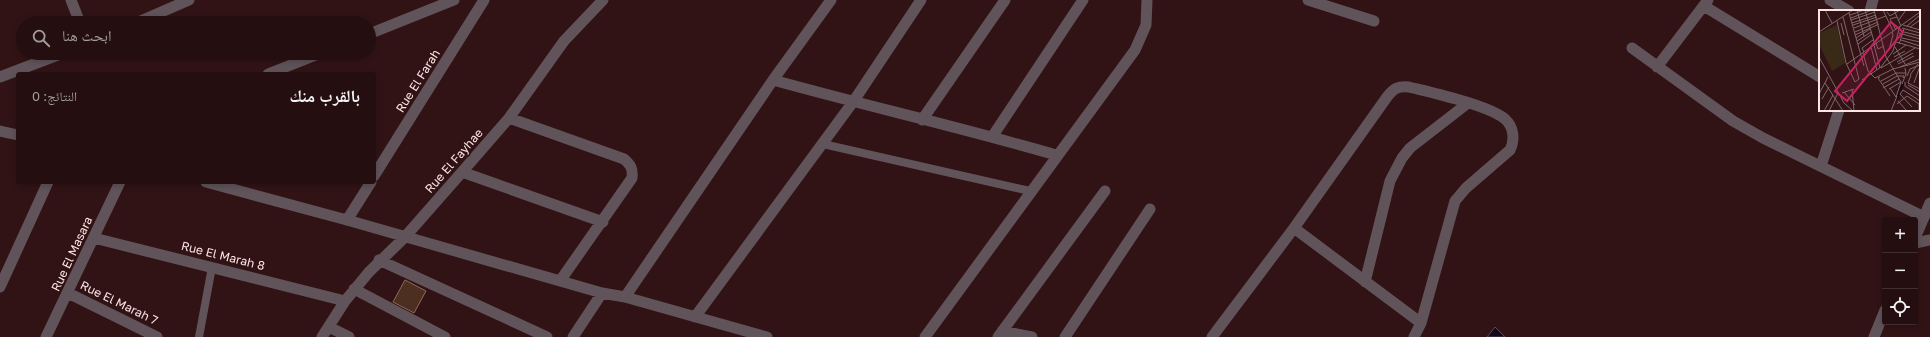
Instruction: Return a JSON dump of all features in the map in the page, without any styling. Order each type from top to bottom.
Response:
[{"type":"street","points":[[72,0],[78,16]]},
{"type":"street","points":[[152,16],[189,0]]},
{"type":"street","points":[[376,31],[454,0]]},
{"type":"street","name":"Rue El Farah","points":[[376,173],[484,0]]},
{"type":"street","name":"Rue El Fayhae","points":[[322,337],[354,289],[379,260],[404,238],[509,118],[564,41],[602,0]]},
{"type":"street","points":[[625,297],[773,80],[831,0]]},
{"type":"street","points":[[695,317],[853,102],[921,0]]},
{"type":"street","points":[[922,120],[1005,0]]},
{"type":"street","points":[[992,137],[1084,0]]},
{"type":"street","points":[[925,337],[1056,155],[1135,50],[1146,25],[1147,0]]},
{"type":"street","points":[[1308,0],[1374,21]]},
{"type":"street","points":[[1830,0],[1847,10]]},
{"type":"street","points":[[1870,10],[1873,0]]},
{"type":"street","points":[[1657,67],[1706,3],[1819,76]]},
{"type":"street","points":[[1632,48],[1733,121],[1924,217]]},
{"type":"street","points":[[0,77],[45,60]]},
{"type":"street","points":[[273,72],[303,60]]},
{"type":"street","points":[[773,80],[1056,155]]},
{"type":"street","points":[[1212,337],[1294,228],[1393,89],[1400,86],[1409,87],[1468,103],[1506,120],[1511,126],[1513,144],[1504,156],[1466,188],[1455,201],[1421,323],[1414,337]]},
{"type":"street","points":[[1365,282],[1390,181],[1396,169],[1410,148],[1468,103]]},
{"type":"street","points":[[1821,166],[1839,111]]},
{"type":"street","points":[[509,118],[624,158],[633,170],[632,178],[560,281]]},
{"type":"street","points":[[0,131],[16,135]]},
{"type":"street","points":[[462,172],[602,222]]},
{"type":"street","points":[[0,287],[47,184]]},
{"type":"street","name":"Rue El Masara","points":[[46,337],[119,184]]},
{"type":"street","points":[[213,184],[347,220],[404,238],[602,293],[625,297],[767,337]]},
{"type":"street","points":[[347,220],[369,184]]},
{"type":"street","points":[[1000,334],[1105,191]]},
{"type":"street","points":[[1918,231],[1930,203]]},
{"type":"street","points":[[1065,337],[1150,209]]},
{"type":"street","points":[[1294,228],[1421,323]]},
{"type":"street","name":"Rue El Marah 8","points":[[94,238],[345,301]]},
{"type":"street","points":[[1918,242],[1930,240]]},
{"type":"street","points":[[379,260],[547,337]]},
{"type":"street","points":[[354,289],[445,337]]},
{"type":"street","name":"Rue El Marah 7","points":[[68,293],[158,337]]},
{"type":"street","points":[[573,337],[602,293]]},
{"type":"street","points":[[1874,337],[1882,317]]},
{"type":"street","points":[[329,327],[349,337]]},
{"type":"street","points":[[1000,334],[1032,337]]},
{"type":"lane","points":[[823,144],[1030,192]]},
{"type":"lane","points":[[199,337],[212,267]]},
{"type":"shaded area","points":[[1495,327],[1505,337],[1487,337]]},
{"type":"building","points":[[405,280],[426,291],[414,313],[393,302]]}]
